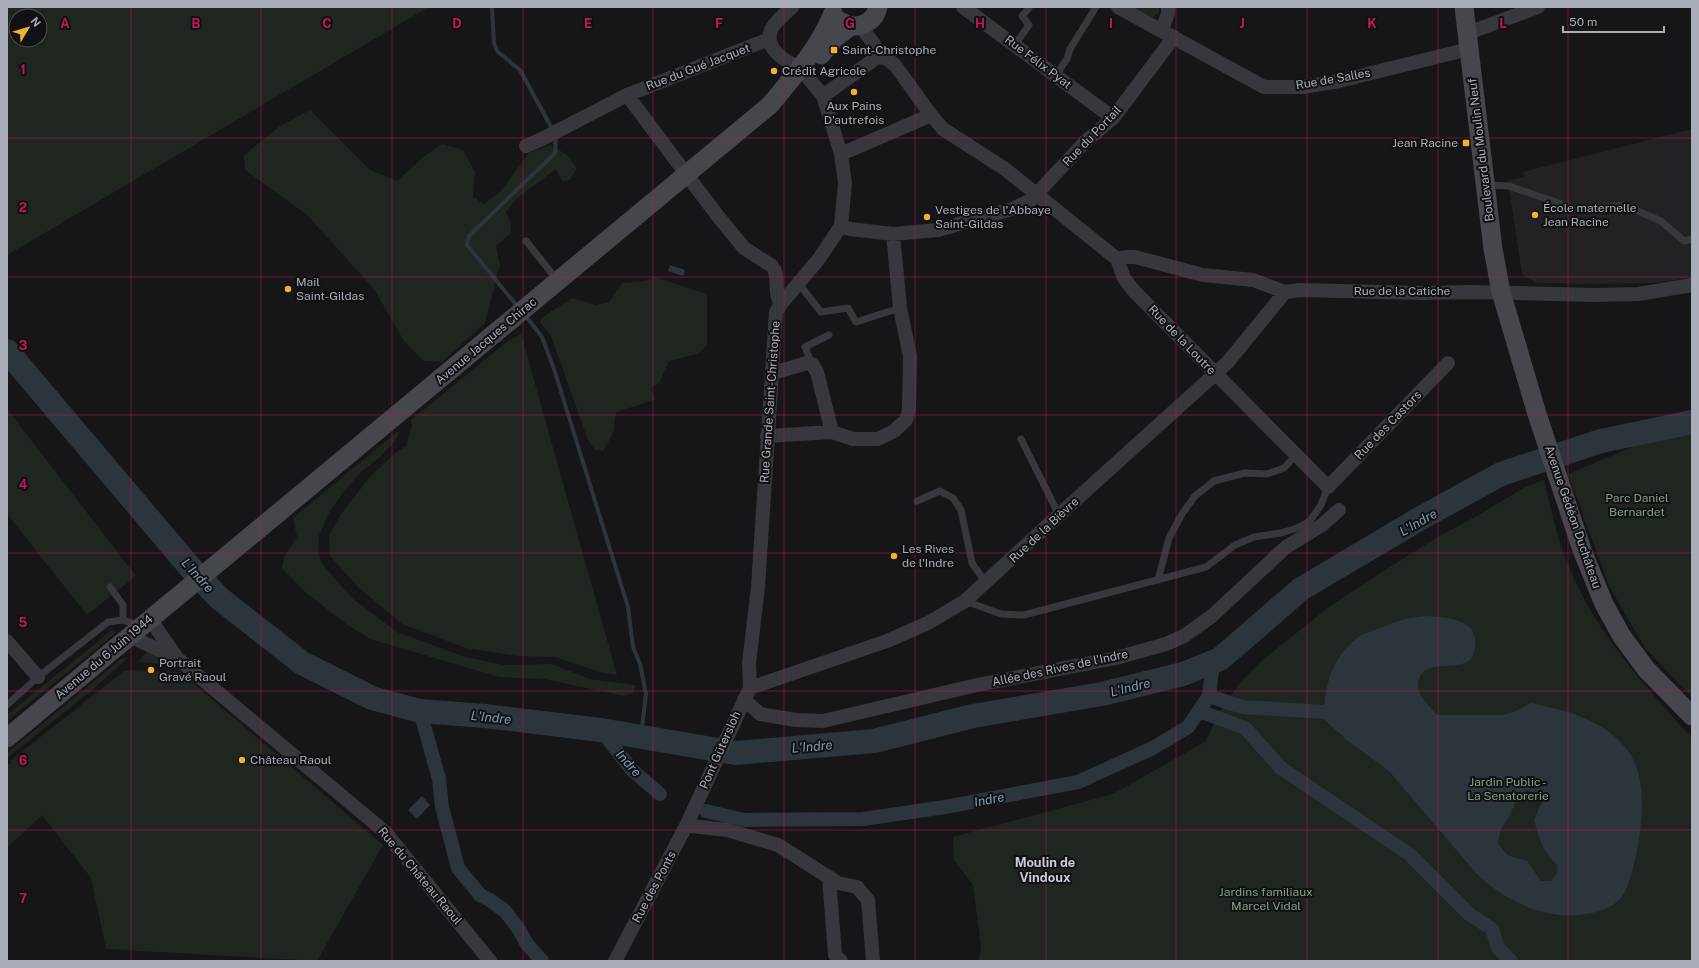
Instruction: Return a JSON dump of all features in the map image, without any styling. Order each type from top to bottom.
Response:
[{"type":"main road","name":"Boulevard du Moulin Neuf","points":[[1464,7],[1493,248],[1501,292]]},
{"type":"main road","points":[[803,71],[834,39],[856,26],[871,20],[879,8]]},
{"type":"main road","points":[[832,10],[844,24],[856,26]]},
{"type":"main road","points":[[803,71],[825,31],[832,10]]},
{"type":"main road","name":"Avenue Jacques Chirac","points":[[201,576],[685,174],[770,105],[786,97],[803,71]]},
{"type":"main road","name":"Avenue Gédéon Duchâteau","points":[[1501,292],[1537,414],[1582,550],[1604,604],[1621,635],[1646,669],[1692,716]]},
{"type":"main road","name":"Avenue du 6 Juin 1944","points":[[7,738],[141,622],[201,576]]},
{"type":"street","points":[[792,7],[771,29],[769,39],[773,48],[781,58],[803,71],[823,96],[841,154],[845,183],[841,226]]},
{"type":"street","name":"Rue Félix Pyat","points":[[963,7],[1113,118]]},
{"type":"street","name":"Rue de Salles","points":[[1118,7],[1264,87],[1303,86],[1339,81],[1468,41],[1538,7]]},
{"type":"street","points":[[1162,30],[1168,13],[1168,7]]},
{"type":"street","points":[[856,26],[874,44],[876,58]]},
{"type":"street","name":"Rue du Portail","points":[[841,226],[850,229],[893,234],[938,230],[1012,209],[1031,200],[1085,142],[1113,118],[1174,38]]},
{"type":"street","name":"Rue du Gué Jacquet","points":[[526,146],[627,95],[769,39]]},
{"type":"street","points":[[823,96],[876,58],[884,57],[895,65],[931,116],[943,129],[1005,169],[1117,259]]},
{"type":"street","points":[[627,95],[685,174],[744,248],[772,266],[775,270],[776,296],[781,304]]},
{"type":"street","points":[[841,154],[931,116]]},
{"type":"street","name":"Rue Grande Saint-Christophe","points":[[745,697],[758,587],[776,312],[781,304],[799,284],[841,226]]},
{"type":"street","points":[[767,436],[832,432],[853,439],[878,438],[894,431],[906,420],[909,410],[910,356],[900,308],[893,234]]},
{"type":"street","name":"Rue de la Catiche","points":[[1117,259],[1135,257],[1203,275],[1253,280],[1285,292],[1300,290],[1501,292],[1594,295],[1638,294],[1692,285]]},
{"type":"street","name":"Rue de la Loutre","points":[[1117,259],[1124,278],[1133,290],[1328,487]]},
{"type":"street","name":"Rue de la Bièvre","points":[[745,697],[887,641],[928,623],[966,601],[1228,362],[1285,292]]},
{"type":"street","points":[[773,373],[807,363],[812,364],[817,372],[832,432]]},
{"type":"street","name":"Rue des Castors","points":[[1328,487],[1448,363]]},
{"type":"street","name":"Allée des Rives de l'Indre","points":[[745,697],[760,714],[796,720],[823,721],[977,685],[1116,658],[1166,644],[1184,636],[1212,616],[1286,548],[1322,525],[1339,510]]},
{"type":"street","name":"Rue du Château Raoul","points":[[141,622],[177,658]]},
{"type":"street","name":"Rue du Château Raoul","points":[[141,622],[177,658],[385,832],[490,961]]},
{"type":"street","points":[[7,641],[38,677]]},
{"type":"street","name":"Pont Gütersloh","points":[[690,818],[745,697]]},
{"type":"street","points":[[690,818],[692,826],[727,830],[778,845],[838,883],[857,887],[868,900],[873,961]]},
{"type":"street","name":"Rue des Ponts","points":[[615,961],[690,818]]},
{"type":"street","points":[[829,877],[834,955],[841,961]]},
{"type":"lane","points":[[1056,75],[1067,59],[1070,50],[1096,7]]},
{"type":"lane","points":[[1015,45],[1029,25],[1022,16],[1029,8]]},
{"type":"lane","points":[[1486,185],[1509,186],[1579,210],[1624,205],[1661,221],[1684,241],[1692,239]]},
{"type":"lane","points":[[526,242],[558,281]]},
{"type":"lane","points":[[799,284],[821,312],[848,308],[856,322],[900,308]]},
{"type":"lane","points":[[812,364],[805,347],[829,335]]},
{"type":"lane","points":[[1021,439],[1059,515]]},
{"type":"lane","points":[[1158,580],[1169,538],[1182,514],[1195,496],[1214,480],[1245,473],[1267,474],[1284,468],[1296,455]]},
{"type":"lane","points":[[966,601],[1001,614],[1024,615],[1206,567],[1234,545],[1254,537],[1281,533],[1297,528],[1310,521],[1321,505],[1328,487]]},
{"type":"lane","points":[[916,501],[940,491],[953,498],[961,510],[972,563],[986,583]]},
{"type":"lane","points":[[110,587],[123,605],[141,622]]},
{"type":"lane","points":[[7,704],[38,677],[108,622],[141,622]]},
{"type":"shaded area","points":[[1692,129],[1692,277],[1656,283],[1591,284],[1536,283],[1522,274],[1508,181],[1524,177],[1523,172]]},
{"type":"shaded area","points":[[670,265],[685,270],[683,276],[668,271]]},
{"type":"shaded area","points":[[1427,616],[1443,617],[1459,621],[1472,630],[1475,636],[1474,651],[1468,661],[1462,664],[1427,669],[1422,673],[1419,679],[1418,689],[1420,694],[1437,715],[1503,715],[1516,711],[1531,703],[1557,709],[1594,722],[1615,737],[1625,747],[1633,759],[1638,772],[1642,804],[1637,851],[1627,888],[1619,900],[1612,906],[1586,914],[1555,914],[1526,906],[1498,891],[1475,872],[1389,771],[1348,741],[1325,720],[1325,696],[1331,673],[1343,652],[1360,636],[1369,632],[1410,618]],"holes":[[[1527,790],[1540,796],[1543,800],[1534,820],[1545,850],[1558,866],[1557,874],[1551,881],[1541,881],[1527,861],[1507,855],[1498,843],[1501,829],[1508,819],[1519,795]]]},
{"type":"shaded area","points":[[422,796],[430,805],[417,819],[408,810]]},
{"type":"green space","points":[[7,7],[429,7],[7,255]]},
{"type":"green space","points":[[1128,7],[1159,7],[1159,13],[1150,19]]},
{"type":"green space","points":[[310,110],[370,170],[397,181],[422,158],[442,144],[463,150],[475,172],[473,197],[484,204],[500,192],[529,153],[550,145],[566,154],[577,168],[570,180],[562,181],[556,169],[516,199],[506,212],[511,224],[511,233],[496,246],[500,265],[485,323],[442,362],[424,361],[404,341],[374,289],[306,214],[245,170],[244,155],[280,126]]},
{"type":"green space","points":[[655,277],[707,294],[707,345],[698,354],[669,361],[659,383],[651,388],[655,400],[616,412],[613,434],[603,451],[595,450],[588,440],[551,336],[540,322],[543,317],[572,298],[596,305],[609,302],[622,283],[644,281]]},
{"type":"green space","points":[[521,334],[617,675],[599,672],[555,657],[517,656],[466,648],[402,624],[359,588],[330,556],[329,536],[341,514],[369,478],[395,453],[406,446],[412,425],[411,420],[509,340]]},
{"type":"green space","points":[[7,409],[136,576],[87,615],[7,514]]},
{"type":"green space","name":"Parc Daniel Bernardet","points":[[1692,422],[1692,697],[1645,648],[1609,586],[1568,474]]},
{"type":"green space","points":[[398,431],[399,434],[394,442],[380,457],[361,472],[344,491],[329,513],[319,535],[318,551],[322,564],[352,598],[397,632],[465,657],[504,665],[552,664],[589,679],[636,685],[633,693],[624,696],[544,679],[499,677],[370,639],[346,624],[304,591],[282,568],[284,557],[297,537],[293,518]]},
{"type":"green space","name":"Jardin Public - La Senatorerie","points":[[1544,480],[1561,546],[1580,591],[1593,614],[1623,658],[1692,738],[1692,961],[979,961],[981,947],[973,885],[954,860],[953,837],[1113,794],[1206,741],[1219,712],[1239,684],[1265,658],[1329,607],[1436,538],[1484,512],[1525,487]]},
{"type":"green space","points":[[112,630],[117,632],[7,721],[7,715]]},
{"type":"green space","points":[[147,651],[180,665],[138,662]]},
{"type":"green space","points":[[129,657],[91,691],[7,758],[7,753],[121,659]]},
{"type":"green space","points":[[124,671],[180,672],[383,845],[317,961],[106,949],[91,878],[42,815],[7,848],[7,765],[11,763],[10,761]]},
{"type":"waterway","points":[[492,7],[494,43],[497,51],[520,70],[556,136],[555,153],[469,236],[467,245],[518,307]]},
{"type":"waterway","points":[[525,315],[542,337],[554,369],[628,607],[633,647],[640,664],[646,694],[641,736]]},
{"type":"waterway","name":"L'Indre","points":[[7,351],[189,566],[219,598],[302,663],[372,698],[420,711],[485,716],[601,730],[736,753],[874,741],[973,716],[1102,694],[1183,674],[1220,659],[1301,589],[1421,518],[1501,474],[1601,441],[1692,422]]},
{"type":"waterway","name":"Indre","points":[[706,811],[744,820],[863,819],[945,807],[1078,782],[1153,748],[1188,727],[1209,696],[1213,662]]},
{"type":"waterway","points":[[1209,696],[1242,707],[1324,712]]},
{"type":"waterway","points":[[420,711],[439,779],[442,807],[458,868],[480,895],[505,911],[518,928],[527,944],[542,961]]},
{"type":"waterway","points":[[1199,711],[1245,728],[1281,768],[1409,854],[1469,914],[1492,929],[1498,948],[1511,961]]},
{"type":"waterway","name":"Indre","points":[[601,730],[632,770],[660,794]]},
{"type":"place","name":"Saint-Christophe","points":[[834,50]]},
{"type":"place","name":"Crédit Agricole","points":[[774,71]]},
{"type":"place","name":"Aux Pains D'autrefois","points":[[854,92]]},
{"type":"place","name":"Jean Racine","points":[[1466,143]]},
{"type":"place","name":"École maternelle Jean Racine","points":[[1535,215]]},
{"type":"place","name":"Vestiges de l'Abbaye Saint-Gildas","points":[[927,217]]},
{"type":"place","name":"Mail Saint-Gildas","points":[[288,289]]},
{"type":"place","name":"Les Rives de l'Indre","points":[[894,556]]},
{"type":"place","name":"Portrait Gravé Raoul","points":[[151,670]]},
{"type":"place","name":"Château Raoul","points":[[242,760]]},
{"type":"district","name":"Moulin de Vindoux","points":[[1045,870]]},
{"type":"park label","name":"Jardins familiaux Marcel Vidal","points":[[1266,899]]}]
